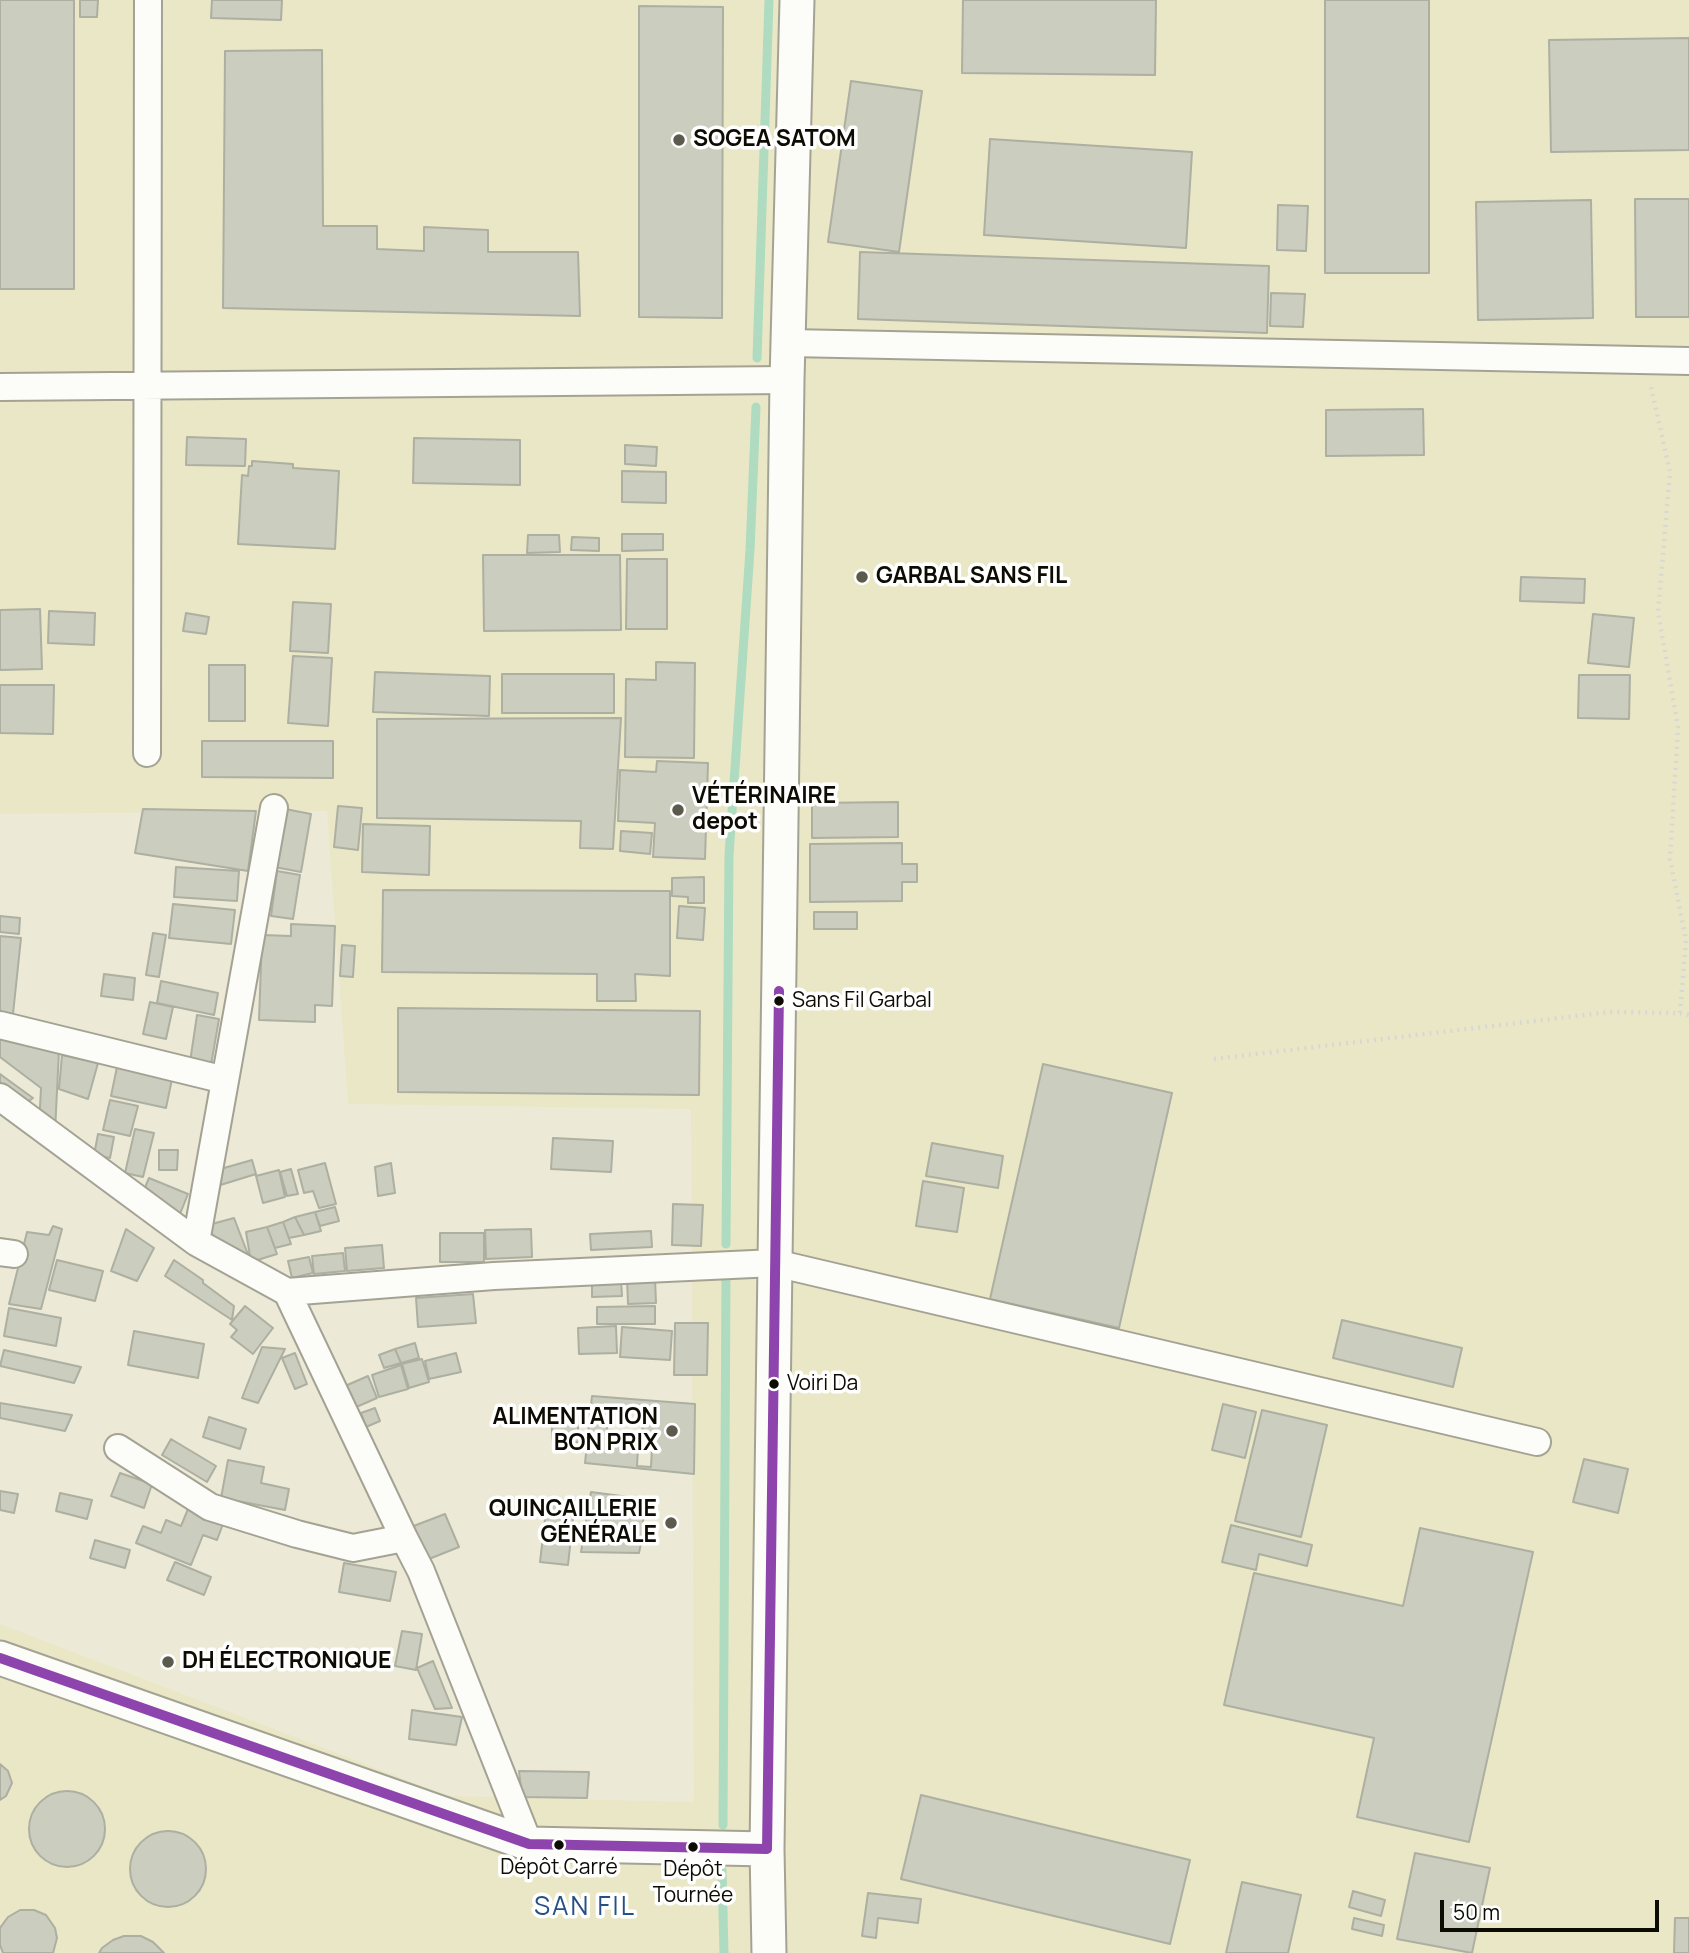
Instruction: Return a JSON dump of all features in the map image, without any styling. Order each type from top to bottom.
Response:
[{"type":"street","points":[[147,753],[148,0]]},
{"type":"street","points":[[769,1953],[767,1849],[787,380],[797,0]]},
{"type":"street","points":[[789,343],[1689,361]]},
{"type":"street","points":[[0,387],[787,380]]},
{"type":"street","points":[[196,1242],[274,808]]},
{"type":"street","points":[[0,1025],[225,1080]]},
{"type":"street","points":[[0,1097],[196,1242],[287,1292],[494,1276],[775,1263],[1537,1442]]},
{"type":"street","points":[[287,1292],[422,1571],[529,1844]]},
{"type":"street","points":[[118,1448],[210,1507],[353,1548],[404,1538]]},
{"type":"street","points":[[0,1658],[529,1844],[767,1849]]},
{"type":"path","points":[[1646,360],[1670,472],[1658,612],[1678,727],[1670,859],[1686,940],[1680,1013]]},
{"type":"path","points":[[1214,1059],[1611,1012],[1689,1014]]},
{"type":"shaded area","points":[[0,0],[1689,0],[1689,1953],[0,1953],[0,1624],[449,1796],[694,1802],[691,1109],[348,1104],[327,811],[0,814]]},
{"type":"building","points":[[0,0],[74,0],[74,289],[0,289]]},
{"type":"building","points":[[80,0],[98,0],[97,17],[80,17]]},
{"type":"building","points":[[212,0],[282,0],[281,20],[211,18]]},
{"type":"building","points":[[963,0],[1156,0],[1155,75],[962,73]]},
{"type":"building","points":[[1325,0],[1429,0],[1429,273],[1325,273]]},
{"type":"building","points":[[639,6],[723,7],[722,318],[639,317]]},
{"type":"building","points":[[1689,38],[1689,150],[1551,152],[1549,40]]},
{"type":"building","points":[[322,50],[323,226],[377,226],[377,249],[424,251],[424,227],[488,230],[488,252],[578,252],[580,316],[223,308],[225,51]]},
{"type":"building","points":[[851,81],[922,91],[899,252],[828,242]]},
{"type":"building","points":[[990,139],[1192,152],[1186,248],[984,235]]},
{"type":"building","points":[[1635,199],[1689,199],[1689,317],[1636,317]]},
{"type":"building","points":[[1591,200],[1593,318],[1478,320],[1476,202]]},
{"type":"building","points":[[1278,205],[1308,206],[1306,251],[1277,250]]},
{"type":"building","points":[[860,252],[1269,266],[1267,333],[858,319]]},
{"type":"building","points":[[1271,293],[1305,294],[1303,327],[1270,326]]},
{"type":"building","points":[[1423,409],[1424,455],[1326,456],[1326,410]]},
{"type":"building","points":[[187,437],[246,439],[245,466],[186,465]]},
{"type":"building","points":[[414,438],[520,440],[520,485],[413,483]]},
{"type":"building","points":[[625,445],[657,447],[656,466],[625,464]]},
{"type":"building","points":[[252,461],[293,464],[293,468],[339,471],[335,549],[238,544],[242,475],[248,476]]},
{"type":"building","points":[[622,471],[666,472],[666,503],[622,502]]},
{"type":"building","points":[[622,534],[663,534],[663,550],[622,551]]},
{"type":"building","points":[[528,535],[559,535],[560,552],[527,553]]},
{"type":"building","points":[[572,537],[599,538],[599,551],[571,550]]},
{"type":"building","points":[[483,555],[620,555],[621,630],[484,631]]},
{"type":"building","points":[[627,559],[667,559],[667,629],[626,629]]},
{"type":"building","points":[[1521,577],[1585,579],[1584,603],[1520,601]]},
{"type":"building","points":[[293,602],[331,604],[328,653],[290,651]]},
{"type":"building","points":[[40,609],[42,669],[0,670],[0,610]]},
{"type":"building","points":[[49,611],[95,613],[94,645],[48,643]]},
{"type":"building","points":[[186,613],[209,617],[206,634],[183,631]]},
{"type":"building","points":[[1593,614],[1634,618],[1629,667],[1588,663]]},
{"type":"building","points":[[293,656],[332,658],[328,726],[288,723]]},
{"type":"building","points":[[656,662],[695,663],[694,758],[625,757],[626,679],[656,680]]},
{"type":"building","points":[[209,665],[245,665],[245,721],[209,721]]},
{"type":"building","points":[[375,672],[490,676],[489,716],[373,712]]},
{"type":"building","points":[[502,674],[614,674],[614,713],[502,713]]},
{"type":"building","points":[[1579,675],[1630,675],[1629,719],[1578,718]]},
{"type":"building","points":[[0,685],[54,685],[53,734],[0,733]]},
{"type":"building","points":[[621,718],[613,849],[580,848],[581,821],[377,818],[377,719]]},
{"type":"building","points":[[202,741],[333,741],[333,778],[202,777]]},
{"type":"building","points":[[657,761],[708,763],[705,859],[653,857],[655,823],[618,821],[620,770],[656,772]]},
{"type":"building","points":[[898,802],[898,837],[812,838],[812,803]]},
{"type":"building","points":[[338,806],[362,808],[358,850],[334,847]]},
{"type":"building","points":[[280,808],[311,814],[301,872],[269,866]]},
{"type":"building","points":[[143,809],[256,811],[248,871],[135,853]]},
{"type":"building","points":[[363,824],[430,826],[429,875],[362,872]]},
{"type":"building","points":[[621,831],[652,833],[650,854],[620,851]]},
{"type":"building","points":[[902,843],[902,864],[917,864],[917,882],[902,882],[902,901],[810,902],[810,844]]},
{"type":"building","points":[[176,867],[239,871],[237,901],[174,897]]},
{"type":"building","points":[[277,871],[300,875],[293,919],[271,916]]},
{"type":"building","points":[[704,877],[704,903],[688,903],[688,897],[672,896],[672,878]]},
{"type":"building","points":[[383,890],[670,891],[670,976],[635,974],[636,1001],[597,1001],[597,974],[382,972]]},
{"type":"building","points":[[173,904],[235,910],[231,944],[169,938]]},
{"type":"building","points":[[679,906],[705,908],[703,940],[677,938]]},
{"type":"building","points":[[814,912],[857,912],[857,929],[814,929]]},
{"type":"building","points":[[0,916],[20,918],[19,934],[0,932]]},
{"type":"building","points":[[291,924],[335,926],[332,1006],[315,1005],[315,1022],[259,1020],[262,935],[291,936]]},
{"type":"building","points":[[153,933],[166,935],[159,977],[146,975]]},
{"type":"building","points":[[0,936],[21,938],[13,1014],[0,1012]]},
{"type":"building","points":[[342,945],[355,946],[353,977],[340,976]]},
{"type":"building","points":[[104,974],[135,978],[133,1000],[101,996]]},
{"type":"building","points":[[161,981],[218,993],[214,1015],[157,1003]]},
{"type":"building","points":[[150,1002],[173,1007],[166,1039],[143,1034]]},
{"type":"building","points":[[398,1008],[700,1011],[699,1095],[398,1092]]},
{"type":"building","points":[[197,1015],[219,1019],[211,1065],[190,1062]]},
{"type":"building","points":[[0,1038],[59,1050],[55,1132],[39,1126],[41,1088],[0,1057]]},
{"type":"building","points":[[62,1055],[98,1063],[88,1099],[59,1089]]},
{"type":"building","points":[[1043,1064],[1172,1093],[1119,1328],[990,1299]]},
{"type":"building","points":[[117,1067],[172,1079],[166,1108],[111,1096]]},
{"type":"building","points":[[0,1074],[33,1098],[18,1109],[0,1096]]},
{"type":"building","points":[[110,1100],[138,1106],[130,1136],[103,1130]]},
{"type":"building","points":[[135,1129],[154,1133],[143,1177],[125,1173]]},
{"type":"building","points":[[98,1134],[114,1137],[110,1158],[94,1155]]},
{"type":"building","points":[[553,1138],[613,1141],[611,1172],[551,1169]]},
{"type":"building","points":[[932,1143],[1003,1156],[998,1188],[926,1176]]},
{"type":"building","points":[[159,1150],[178,1150],[177,1170],[159,1170]]},
{"type":"building","points":[[252,1160],[256,1174],[214,1187],[210,1172]]},
{"type":"building","points":[[325,1163],[336,1204],[319,1208],[313,1191],[304,1193],[298,1170]]},
{"type":"building","points":[[391,1163],[395,1193],[378,1196],[375,1167]]},
{"type":"building","points":[[291,1169],[298,1194],[287,1196],[280,1172]]},
{"type":"building","points":[[279,1170],[285,1197],[263,1203],[256,1176]]},
{"type":"building","points":[[149,1178],[188,1194],[180,1214],[141,1197]]},
{"type":"building","points":[[923,1181],[964,1188],[957,1232],[916,1226]]},
{"type":"building","points":[[673,1204],[703,1205],[701,1246],[672,1245]]},
{"type":"building","points":[[335,1207],[339,1221],[320,1226],[315,1212]]},
{"type":"building","points":[[315,1212],[321,1231],[304,1235],[295,1217]]},
{"type":"building","points":[[295,1217],[304,1235],[289,1238],[283,1222]]},
{"type":"building","points":[[234,1218],[251,1262],[217,1243],[208,1225]]},
{"type":"building","points":[[283,1222],[291,1244],[275,1248],[267,1227]]},
{"type":"building","points":[[53,1226],[62,1229],[41,1309],[9,1304],[27,1232],[49,1235]]},
{"type":"building","points":[[267,1227],[277,1254],[251,1262],[246,1232]]},
{"type":"building","points":[[126,1229],[154,1248],[137,1281],[111,1271]]},
{"type":"building","points":[[531,1229],[532,1257],[486,1259],[485,1230]]},
{"type":"building","points":[[651,1231],[652,1247],[591,1250],[590,1234]]},
{"type":"building","points":[[440,1233],[484,1233],[484,1262],[440,1262]]},
{"type":"building","points":[[382,1245],[384,1268],[347,1271],[345,1248]]},
{"type":"building","points":[[343,1253],[345,1271],[314,1274],[312,1256]]},
{"type":"building","points":[[309,1257],[313,1273],[292,1278],[288,1261]]},
{"type":"building","points":[[57,1260],[103,1271],[95,1301],[49,1290]]},
{"type":"building","points":[[174,1260],[234,1306],[232,1320],[165,1276]]},
{"type":"building","points":[[655,1278],[656,1303],[628,1304],[627,1279]]},
{"type":"building","points":[[621,1281],[622,1296],[592,1297],[592,1282]]},
{"type":"building","points":[[473,1294],[476,1323],[418,1327],[416,1298]]},
{"type":"building","points":[[245,1306],[273,1328],[253,1354],[231,1337],[237,1330],[230,1324]]},
{"type":"building","points":[[655,1306],[655,1324],[597,1324],[597,1307]]},
{"type":"building","points":[[9,1308],[61,1318],[56,1346],[4,1336]]},
{"type":"building","points":[[1342,1320],[1462,1348],[1453,1387],[1333,1358]]},
{"type":"building","points":[[675,1323],[708,1323],[707,1375],[674,1375]]},
{"type":"building","points":[[616,1326],[617,1353],[579,1354],[578,1328]]},
{"type":"building","points":[[622,1327],[672,1331],[670,1360],[620,1357]]},
{"type":"building","points":[[134,1331],[204,1344],[198,1378],[128,1365]]},
{"type":"building","points":[[415,1343],[419,1358],[401,1363],[395,1349]]},
{"type":"building","points":[[262,1347],[285,1349],[258,1403],[242,1398]]},
{"type":"building","points":[[395,1349],[401,1363],[384,1368],[379,1355]]},
{"type":"building","points":[[4,1350],[81,1367],[74,1383],[0,1366]]},
{"type":"building","points":[[295,1353],[307,1384],[295,1389],[282,1358]]},
{"type":"building","points":[[456,1353],[461,1372],[429,1379],[425,1361]]},
{"type":"building","points":[[422,1359],[429,1382],[409,1388],[402,1364]]},
{"type":"building","points":[[401,1365],[408,1389],[379,1397],[372,1375]]},
{"type":"building","points":[[368,1376],[377,1398],[354,1408],[345,1386]]},
{"type":"building","points":[[592,1396],[695,1404],[694,1474],[585,1463]],"holes":[[[609,1409],[644,1413],[642,1434],[607,1430]],[[638,1448],[652,1448],[651,1467],[637,1466]]]},
{"type":"building","points":[[0,1403],[72,1415],[65,1431],[0,1418]]},
{"type":"building","points":[[1223,1404],[1256,1412],[1245,1458],[1212,1450]]},
{"type":"building","points":[[375,1408],[380,1421],[366,1427],[361,1413]]},
{"type":"building","points":[[1262,1410],[1327,1425],[1301,1537],[1235,1521]]},
{"type":"building","points":[[577,1415],[579,1442],[553,1444],[551,1418]]},
{"type":"building","points":[[209,1417],[246,1429],[240,1449],[203,1437]]},
{"type":"building","points":[[171,1439],[216,1466],[207,1482],[162,1455]]},
{"type":"building","points":[[1584,1459],[1628,1469],[1618,1513],[1573,1502]]},
{"type":"building","points":[[228,1460],[264,1467],[261,1483],[289,1489],[285,1510],[221,1498]]},
{"type":"building","points":[[120,1473],[152,1484],[144,1508],[111,1496]]},
{"type":"building","points":[[0,1491],[18,1494],[14,1513],[0,1510]]},
{"type":"building","points":[[591,1492],[629,1497],[629,1505],[644,1506],[639,1553],[581,1552]]},
{"type":"building","points":[[60,1493],[92,1500],[87,1519],[56,1511]]},
{"type":"building","points":[[575,1500],[568,1565],[540,1562],[547,1502]]},
{"type":"building","points":[[188,1509],[223,1524],[217,1540],[203,1535],[191,1565],[136,1543],[143,1526],[161,1533],[166,1520],[181,1526]]},
{"type":"building","points":[[445,1514],[459,1547],[424,1561],[411,1527]]},
{"type":"building","points":[[1231,1525],[1312,1545],[1307,1566],[1259,1554],[1256,1570],[1222,1562]]},
{"type":"building","points":[[1420,1528],[1533,1552],[1469,1842],[1357,1817],[1374,1738],[1224,1705],[1254,1573],[1403,1606]]},
{"type":"building","points":[[95,1540],[130,1550],[125,1568],[90,1558]]},
{"type":"building","points":[[175,1562],[211,1577],[204,1595],[167,1580]]},
{"type":"building","points":[[344,1563],[396,1572],[390,1601],[339,1592]]},
{"type":"building","points":[[402,1631],[422,1634],[416,1670],[395,1666]]},
{"type":"building","points":[[433,1661],[452,1708],[435,1709],[417,1668]]},
{"type":"building","points":[[412,1710],[462,1717],[456,1745],[409,1739]]},
{"type":"building","points":[[0,1764],[8,1771],[12,1783],[6,1796],[0,1800]]},
{"type":"building","points":[[519,1771],[589,1772],[587,1798],[522,1797]]},
{"type":"building","points":[[60,1791],[74,1791],[88,1797],[99,1808],[105,1829],[102,1844],[94,1856],[74,1867],[60,1867],[46,1861],[35,1850],[29,1836],[29,1822],[35,1808],[46,1797]]},
{"type":"building","points":[[921,1795],[1190,1860],[1170,1944],[901,1879]]},
{"type":"building","points":[[176,1831],[189,1837],[200,1848],[206,1861],[204,1884],[189,1901],[176,1907],[160,1907],[147,1901],[132,1884],[130,1861],[136,1848],[153,1833]]},
{"type":"building","points":[[1415,1853],[1490,1868],[1472,1953],[1397,1939]]},
{"type":"building","points":[[1242,1882],[1301,1895],[1288,1953],[1226,1953]]},
{"type":"building","points":[[1353,1891],[1385,1900],[1381,1916],[1349,1907]]},
{"type":"building","points":[[868,1893],[921,1899],[918,1923],[878,1918],[876,1938],[862,1936]]},
{"type":"building","points":[[20,1910],[34,1910],[46,1915],[55,1928],[57,1938],[53,1953],[3,1953],[0,1928],[8,1917]]},
{"type":"building","points":[[1354,1918],[1384,1925],[1382,1936],[1352,1929]]},
{"type":"building","points":[[1675,1918],[1689,1918],[1689,1953],[1674,1953]]},
{"type":"building","points":[[124,1936],[141,1936],[153,1942],[164,1953],[99,1953],[113,1940]]},
{"type":"waterway","points":[[757,358],[769,0]]},
{"type":"waterway","points":[[726,1244],[729,855],[750,550],[756,407]]},
{"type":"waterway","points":[[723,1825],[726,1278]]},
{"type":"waterway","points":[[722,1870],[724,1953]]},
{"type":"transit line","points":[[767,1849],[779,991]]},
{"type":"transit line","points":[[0,1658],[529,1844],[767,1849]]},
{"type":"place","name":"SOGEA SATOM","points":[[679,140]]},
{"type":"place","name":"GARBAL SANS FIL","points":[[862,577]]},
{"type":"place","name":"VÉTÉRINAIRE depot","points":[[678,810]]},
{"type":"place","name":"Sans Fil Garbal","points":[[779,1001]]},
{"type":"place","name":"Voiri Da","points":[[774,1384]]},
{"type":"place","name":"ALIMENTATION BON PRIX","points":[[672,1431]]},
{"type":"place","name":"QUINCAILLERIE GÉNÉRALE","points":[[671,1523]]},
{"type":"place","name":"DH ÉLECTRONIQUE","points":[[168,1662]]},
{"type":"place","name":"Dépôt Carré","points":[[559,1845]]},
{"type":"place","name":"Dépôt Tournée","points":[[693,1847]]},
{"type":"district","name":"SAN FIL","points":[[585,1908]]}]
